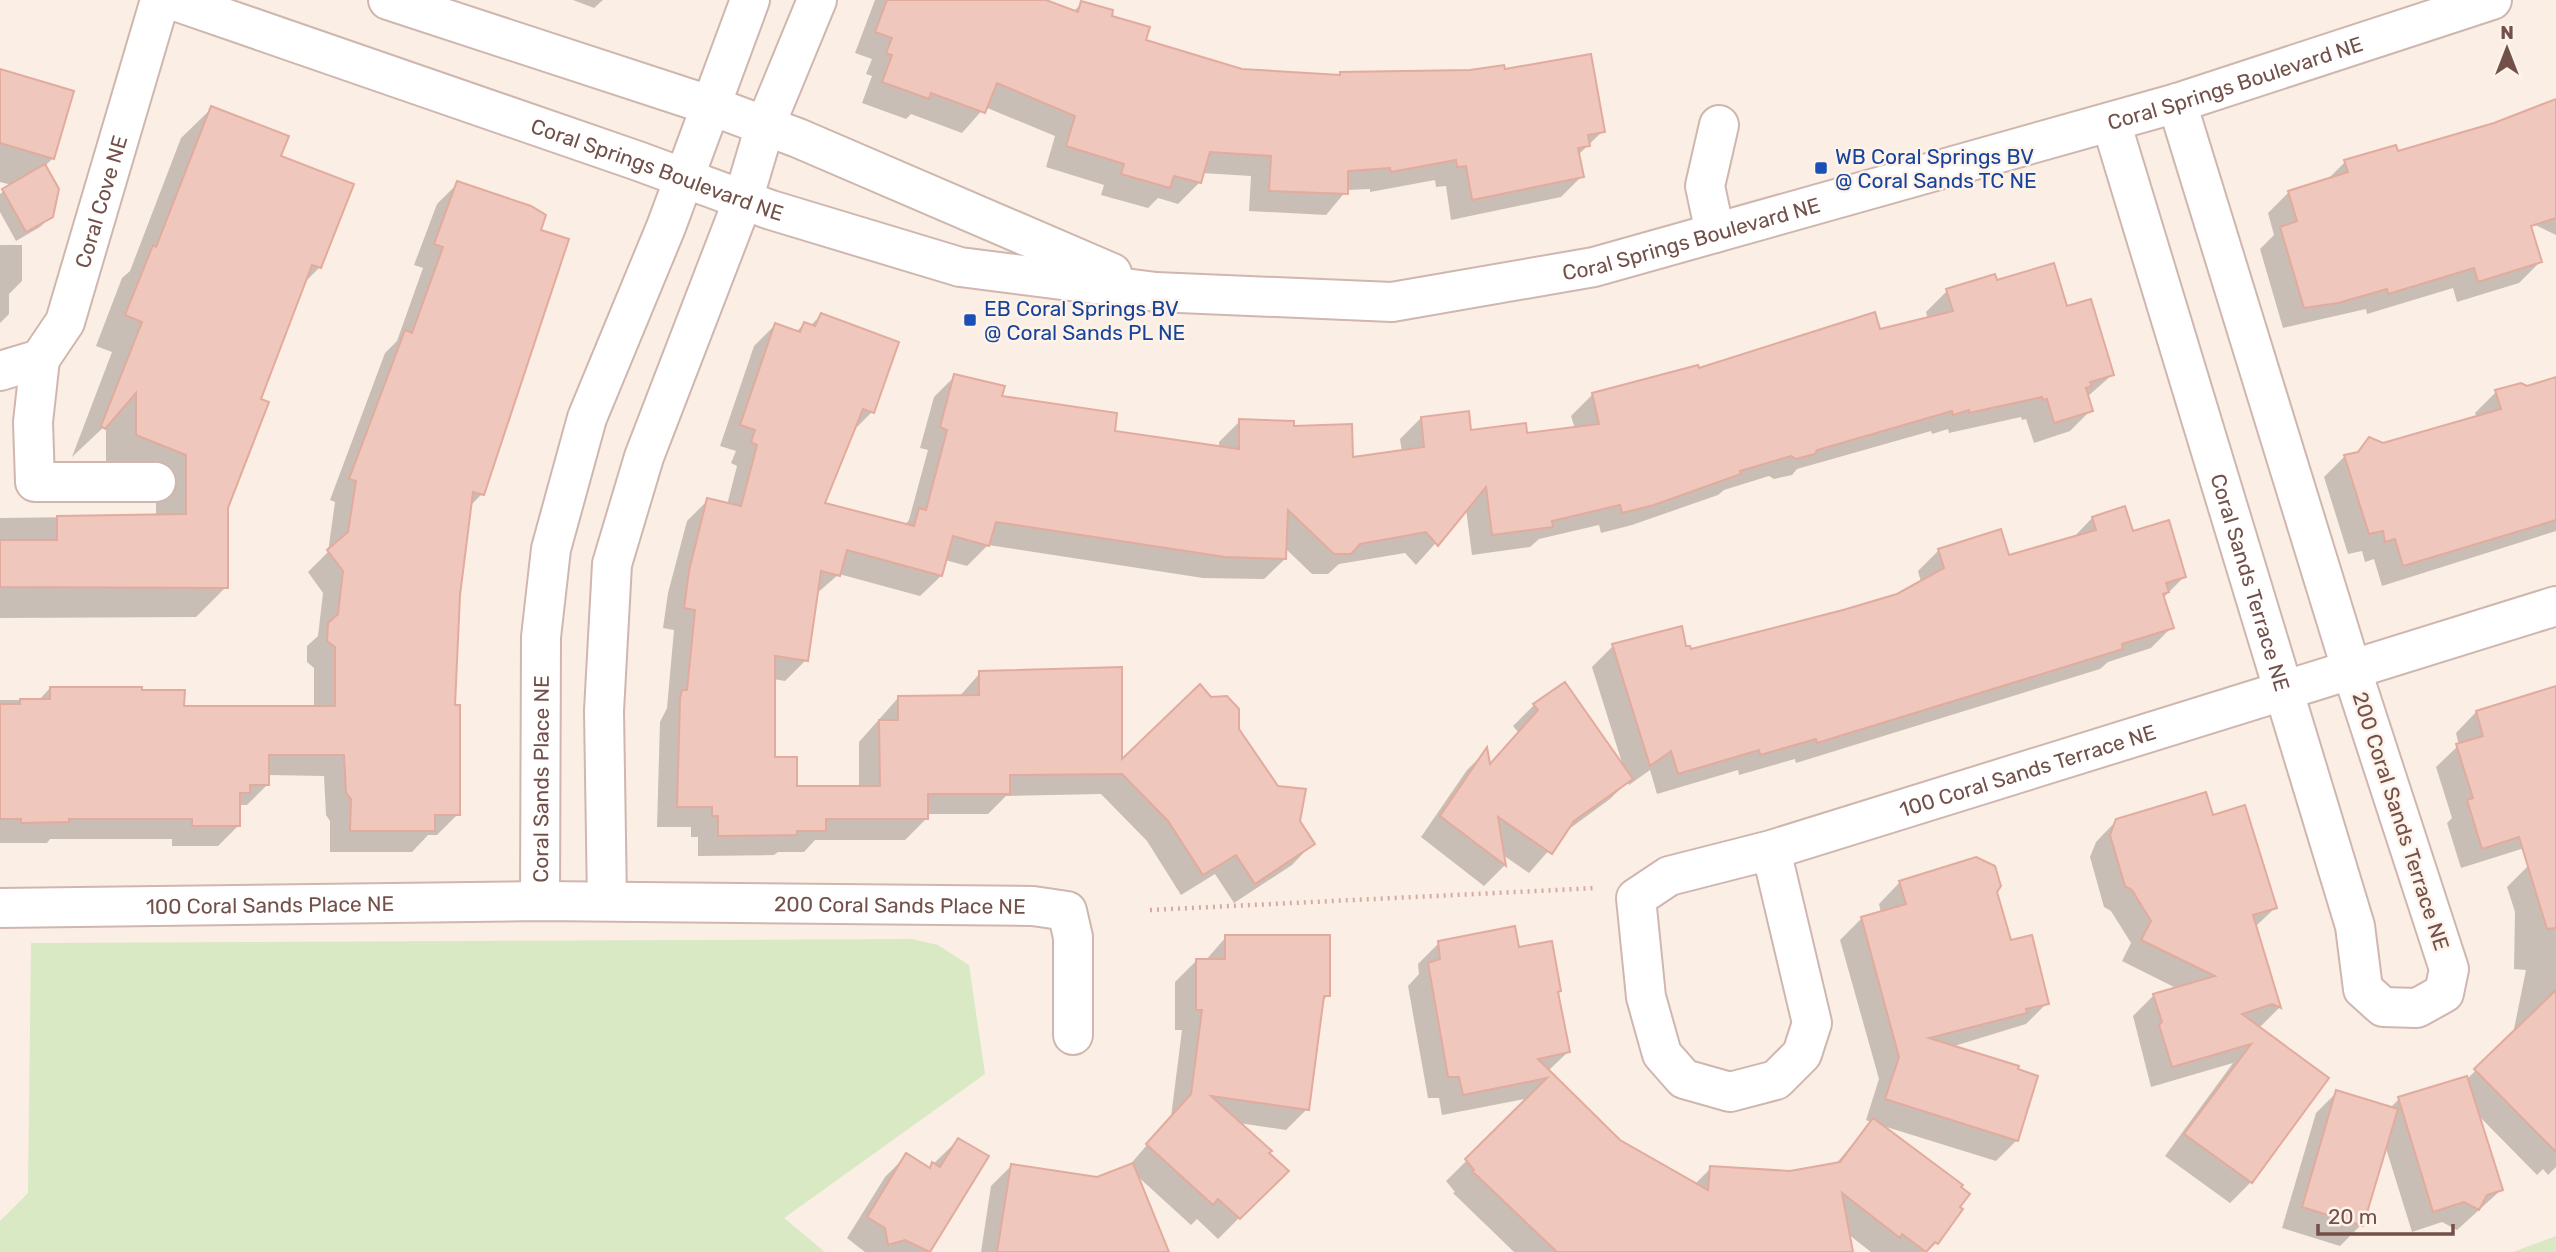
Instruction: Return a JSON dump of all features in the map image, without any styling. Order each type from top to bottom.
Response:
[{"type":"street","name":"Coral Cove NE","points":[[40,359],[65,322],[160,0]]},
{"type":"street","name":"Coral Springs Boulevard NE","points":[[172,0],[743,200],[960,267],[1156,292],[1392,302],[1594,267],[2177,103],[2492,0]]},
{"type":"street","name":"Coral Springs Boulevard NE","points":[[388,0],[709,105],[765,126],[1156,292]]},
{"type":"street","name":"Coral Sands Place NE","points":[[607,901],[540,901],[541,637],[551,549],[587,418],[684,178],[750,0]]},
{"type":"street","points":[[607,901],[604,711],[612,564],[644,457],[743,200],[765,126],[817,0]]},
{"type":"street","points":[[2177,103],[2351,668]]},
{"type":"street","name":"Coral Sands Terrace NE","points":[[2111,122],[2284,691],[2556,606]]},
{"type":"street","points":[[1715,233],[1705,186],[1719,125]]},
{"type":"street","points":[[0,371],[40,359],[33,422],[35,482],[156,482]]},
{"type":"street","name":"200 Coral Sands Terrace NE","points":[[2284,691],[2355,926],[2363,989],[2383,1007],[2417,1008],[2444,993],[2449,969],[2351,668]]},
{"type":"street","name":"100 Coral Sands Terrace NE","points":[[1771,850],[1812,1023],[1802,1054],[1776,1080],[1730,1092],[1685,1079],[1662,1054],[1646,997],[1636,898],[1669,876],[1771,850],[2284,691]]},
{"type":"street","name":"100 Coral Sands Place NE","points":[[0,908],[540,901]]},
{"type":"street","name":"200 Coral Sands Place NE","points":[[607,901],[988,904],[1067,911],[1073,937],[1073,1035]]},
{"type":"path","points":[[1150,910],[1601,887]]},
{"type":"green space","points":[[912,939],[938,945],[969,965],[985,1074],[784,1218],[825,1252],[0,1252],[0,1221],[28,1193],[31,943]]},
{"type":"green space","points":[[2556,1236],[2556,1252],[2513,1252]]},
{"type":"building","points":[[887,0],[1046,0],[1078,12],[1081,1],[1113,10],[1112,16],[1150,27],[1146,40],[1242,69],[1340,75],[1340,72],[1470,70],[1504,65],[1505,69],[1591,54],[1605,132],[1588,135],[1590,146],[1578,148],[1584,177],[1472,200],[1466,166],[1457,167],[1456,160],[1391,172],[1390,168],[1348,171],[1348,194],[1269,191],[1271,156],[1210,152],[1201,183],[1174,176],[1170,188],[1121,174],[1124,164],[1066,146],[1075,116],[997,83],[985,113],[931,93],[929,99],[882,82],[892,55],[886,53],[892,38],[875,32]]},
{"type":"building","points":[[0,69],[74,91],[54,159],[0,143]]},
{"type":"building","points":[[2556,99],[2556,218],[2531,226],[2542,262],[2478,282],[2474,268],[2388,294],[2387,289],[2338,303],[2304,308],[2280,227],[2297,221],[2288,191],[2348,172],[2344,160],[2396,145],[2398,151],[2494,123]]},
{"type":"building","points":[[211,106],[289,136],[281,156],[354,184],[321,268],[312,265],[261,399],[269,402],[228,508],[228,588],[0,587],[0,540],[57,540],[57,516],[186,514],[186,455],[136,435],[136,393],[105,429],[101,426],[142,322],[125,315],[153,245],[156,247]]},
{"type":"building","points":[[45,164],[59,189],[53,217],[26,232],[2,189]]},
{"type":"building","points":[[457,181],[531,206],[546,215],[541,230],[569,239],[484,495],[473,492],[460,595],[455,705],[460,705],[460,815],[435,815],[435,831],[350,831],[351,799],[346,793],[344,755],[269,755],[269,785],[250,785],[250,793],[240,793],[240,826],[192,826],[192,819],[69,819],[69,822],[21,823],[21,819],[0,819],[0,704],[20,704],[20,699],[50,699],[50,687],[185,690],[184,706],[335,706],[335,647],[327,641],[328,623],[338,614],[343,571],[327,550],[348,532],[356,481],[349,479],[405,330],[412,333],[443,247],[434,244]]},
{"type":"building","points":[[2054,263],[2067,306],[2091,299],[2114,375],[2090,382],[2092,386],[2086,388],[2093,411],[2054,423],[2047,399],[2043,400],[2042,397],[1969,413],[1969,410],[1953,415],[1952,411],[1817,450],[1815,454],[1796,459],[1791,456],[1740,471],[1741,474],[1654,505],[1622,513],[1620,505],[1552,521],[1553,527],[1492,535],[1486,487],[1438,546],[1426,532],[1360,544],[1351,554],[1334,554],[1288,510],[1286,559],[1225,557],[996,522],[989,546],[953,536],[942,576],[847,550],[840,576],[821,571],[808,661],[775,656],[775,757],[797,757],[797,786],[880,786],[879,720],[898,720],[898,696],[979,695],[979,671],[1122,667],[1122,759],[1200,684],[1211,697],[1227,696],[1239,709],[1239,729],[1278,786],[1306,789],[1300,821],[1315,844],[1255,884],[1236,855],[1203,875],[1168,821],[1122,774],[1010,775],[1010,794],[928,794],[928,819],[826,819],[826,831],[797,831],[797,835],[718,836],[718,816],[712,816],[712,807],[677,807],[680,699],[682,690],[687,690],[695,610],[684,608],[689,571],[707,498],[741,506],[757,445],[751,442],[755,430],[740,425],[775,323],[800,332],[804,322],[815,326],[821,313],[899,342],[874,413],[863,409],[825,503],[914,526],[919,508],[926,510],[947,430],[940,427],[954,374],[1005,386],[1002,396],[1117,413],[1115,431],[1239,449],[1239,419],[1294,421],[1294,426],[1352,424],[1353,457],[1424,447],[1421,417],[1469,411],[1471,430],[1526,423],[1527,433],[1599,424],[1592,393],[1698,365],[1699,368],[1875,312],[1880,329],[1953,311],[1946,289],[1995,274],[1997,280]]},
{"type":"building","points":[[2556,377],[2556,520],[2403,566],[2395,539],[2385,542],[2383,531],[2369,534],[2344,455],[2358,452],[2369,437],[2383,443],[2501,409],[2495,390],[2521,383],[2527,386]]},
{"type":"building","points":[[2125,506],[2133,531],[2169,520],[2186,577],[2166,583],[2169,592],[2163,594],[2174,628],[2122,644],[2123,649],[1817,743],[1816,739],[1760,755],[1759,750],[1678,774],[1671,751],[1650,766],[1612,644],[1682,626],[1686,646],[1691,649],[1843,610],[1897,594],[1944,568],[1938,549],[2001,529],[2009,555],[2096,530],[2092,517]]},
{"type":"building","points":[[1565,682],[1633,779],[1574,821],[1552,854],[1498,817],[1506,866],[1440,816],[1487,747],[1490,764],[1538,710],[1533,704]]},
{"type":"building","points":[[2556,686],[2556,928],[2547,929],[2519,837],[2482,849],[2467,800],[2473,798],[2456,744],[2483,736],[2476,711]]},
{"type":"building","points":[[2206,792],[2213,815],[2245,805],[2277,908],[2253,915],[2281,1008],[2272,1004],[2242,1014],[2329,1078],[2252,1183],[2184,1134],[2251,1044],[2172,1067],[2153,994],[2215,976],[2141,940],[2151,921],[2132,890],[2125,886],[2110,835],[2116,819]]},
{"type":"building","points":[[1976,857],[1995,866],[2001,886],[1997,892],[2011,940],[2032,935],[2049,1004],[2026,1009],[2027,1013],[1929,1038],[2019,1066],[2018,1069],[2038,1076],[2018,1141],[1885,1099],[1899,1057],[1861,917],[1906,904],[1899,881]]},
{"type":"building","points":[[1515,926],[1519,947],[1552,941],[1561,991],[1558,992],[1570,1052],[1538,1059],[1620,1140],[1708,1190],[1710,1166],[1790,1171],[1840,1162],[1873,1118],[1963,1185],[1961,1187],[1970,1194],[1960,1207],[1963,1209],[1938,1244],[1935,1242],[1926,1252],[1902,1234],[1900,1238],[1842,1193],[1853,1252],[1557,1252],[1472,1171],[1474,1170],[1465,1159],[1547,1078],[1463,1095],[1459,1077],[1448,1077],[1428,963],[1440,959],[1438,941]]},
{"type":"building","points":[[1225,935],[1330,935],[1330,996],[1324,996],[1309,1110],[1211,1096],[1272,1151],[1269,1153],[1289,1171],[1240,1219],[1218,1199],[1213,1205],[1146,1144],[1191,1094],[1202,1010],[1196,1010],[1196,959],[1225,959]]},
{"type":"building","points":[[2556,990],[2556,1152],[2474,1069]]},
{"type":"building","points":[[2467,1076],[2503,1190],[2487,1195],[2479,1210],[2464,1202],[2433,1212],[2398,1097]]},
{"type":"building","points":[[2336,1090],[2398,1109],[2363,1226],[2302,1207]]},
{"type":"building","points":[[958,1138],[989,1156],[930,1252],[905,1240],[888,1245],[885,1228],[867,1217],[906,1153],[930,1168],[932,1162],[940,1167]]},
{"type":"building","points":[[1133,1163],[1169,1252],[997,1252],[1011,1164],[1097,1177]]},
{"type":"place","name":"WB Coral Springs BV @ Coral Sands TC NE","points":[[1821,168]]},
{"type":"place","name":"EB Coral Springs BV @ Coral Sands PL NE","points":[[970,320]]}]
